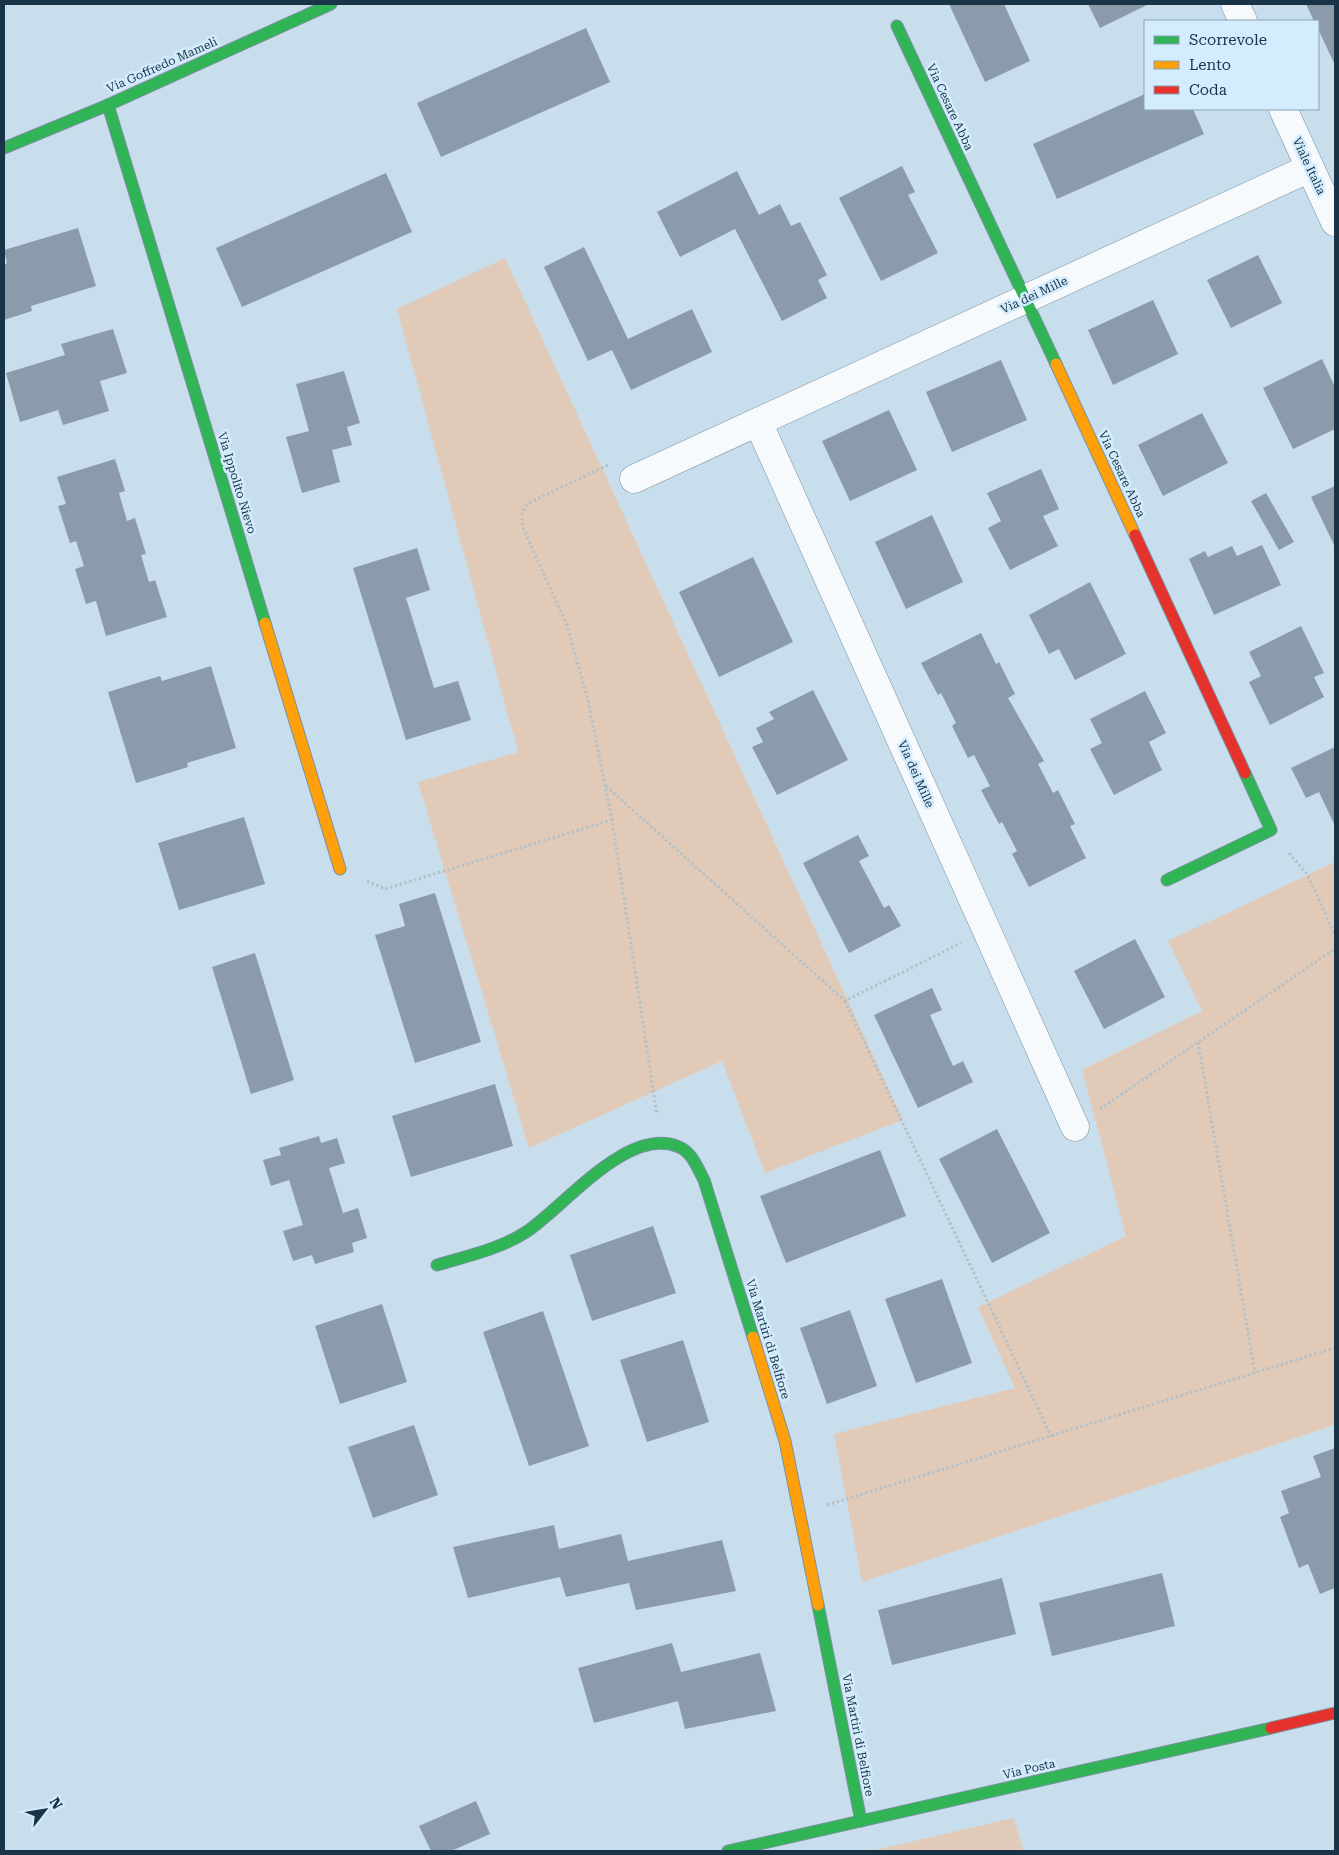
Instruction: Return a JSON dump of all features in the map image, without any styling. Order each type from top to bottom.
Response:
[{"type":"street","name":"Via Goffredo Mameli","points":[[4,148],[108,105],[331,4]]},
{"type":"street","points":[[1235,4],[1243,20]]},
{"type":"street","name":"Via Cesare Abba","points":[[897,26],[1026,299],[1271,830]]},
{"type":"street","name":"Via Ippolito Nievo","points":[[108,105],[340,869]]},
{"type":"street","name":"Viale Italia","points":[[1283,110],[1335,222]]},
{"type":"street","name":"Via dei Mille","points":[[634,479],[1310,168]]},
{"type":"street","name":"Via dei Mille","points":[[758,422],[1075,1126]]},
{"type":"street","points":[[1167,880],[1271,830]]},
{"type":"street","points":[[438,1265],[503,1243],[526,1232],[610,1164],[635,1150],[662,1143]]},
{"type":"street","name":"Via Martiri di Belfiore","points":[[662,1143],[681,1148],[692,1158],[704,1180],[785,1441],[861,1821]]},
{"type":"street","name":"Via Posta","points":[[728,1851],[1335,1713]]},
{"type":"path","points":[[634,479],[614,464],[605,465],[536,498],[527,504],[522,514],[523,528],[527,539],[567,625],[588,700],[612,820],[662,1143]]},
{"type":"path","points":[[605,786],[845,1001],[1051,1436]]},
{"type":"path","points":[[340,869],[385,889],[612,820]]},
{"type":"path","points":[[1271,830],[1307,874],[1335,935]]},
{"type":"path","points":[[845,1001],[987,931]]},
{"type":"path","points":[[1075,1126],[1335,949]]},
{"type":"path","points":[[1198,1042],[1255,1373]]},
{"type":"path","points":[[799,1514],[1335,1348]]},
{"type":"shaded area","points":[[505,258],[903,1120],[765,1173],[722,1061],[529,1148],[418,782],[518,752],[397,309]]},
{"type":"shaded area","points":[[1335,862],[1335,1425],[862,1582],[834,1434],[1015,1388],[978,1307],[1126,1236],[1082,1070],[1202,1011],[1168,941]]},
{"type":"shaded area","points":[[1013,1818],[1024,1851],[871,1851]]},
{"type":"building","points":[[949,4],[1004,4],[1030,61],[985,82]]},
{"type":"building","points":[[1088,4],[1146,4],[1147,5],[1100,28]]},
{"type":"building","points":[[1306,4],[1335,4],[1335,65],[1319,31],[1319,20],[1314,20]]},
{"type":"building","points":[[586,28],[610,82],[441,157],[417,103]]},
{"type":"building","points":[[1144,94],[1144,110],[1193,110],[1204,134],[1057,199],[1033,144]]},
{"type":"building","points":[[902,166],[915,192],[908,195],[938,253],[881,281],[839,198]]},
{"type":"building","points":[[737,171],[759,215],[780,204],[791,226],[800,222],[827,275],[818,280],[827,298],[782,321],[735,229],[680,257],[657,212]]},
{"type":"building","points":[[386,173],[412,232],[242,307],[216,248]]},
{"type":"building","points":[[78,228],[96,286],[31,306],[32,311],[4,320],[4,265],[7,263],[4,250]]},
{"type":"building","points":[[584,247],[628,339],[692,309],[712,352],[631,390],[612,350],[588,361],[544,267]]},
{"type":"building","points":[[1258,255],[1282,303],[1231,328],[1207,280]]},
{"type":"building","points":[[1153,300],[1178,354],[1113,385],[1088,330]]},
{"type":"building","points":[[113,329],[127,373],[100,381],[109,411],[63,425],[58,410],[20,422],[6,373],[65,355],[61,344]]},
{"type":"building","points":[[1322,359],[1335,387],[1335,429],[1293,449],[1263,388]]},
{"type":"building","points":[[1001,360],[1027,420],[952,452],[926,392]]},
{"type":"building","points":[[344,371],[360,423],[347,427],[352,445],[332,450],[340,482],[302,493],[286,437],[309,431],[296,384]]},
{"type":"building","points":[[889,410],[917,470],[850,501],[822,441]]},
{"type":"building","points":[[1202,413],[1228,463],[1163,496],[1138,445]]},
{"type":"building","points":[[115,459],[125,491],[119,493],[127,521],[135,518],[146,554],[141,555],[149,582],[155,580],[167,617],[106,636],[96,601],[86,604],[75,569],[84,566],[76,541],[70,543],[58,506],[66,504],[57,477]]},
{"type":"building","points":[[1041,469],[1059,509],[1043,516],[1058,546],[1010,570],[988,528],[1001,521],[987,493]]},
{"type":"building","points":[[1335,486],[1335,547],[1311,497]]},
{"type":"building","points":[[1266,493],[1294,542],[1279,550],[1251,501]]},
{"type":"building","points":[[932,515],[963,582],[906,609],[875,542]]},
{"type":"building","points":[[1262,545],[1281,585],[1214,615],[1189,559],[1205,551],[1208,557],[1232,546],[1237,556]]},
{"type":"building","points":[[417,548],[430,590],[406,598],[434,688],[458,681],[471,720],[406,740],[353,568]]},
{"type":"building","points":[[753,557],[793,642],[719,677],[679,592]]},
{"type":"building","points":[[1090,582],[1126,654],[1075,680],[1059,649],[1049,654],[1029,615]]},
{"type":"building","points":[[1301,626],[1324,673],[1314,677],[1324,697],[1270,725],[1249,682],[1261,676],[1249,652]]},
{"type":"building","points":[[981,633],[996,664],[999,662],[1015,694],[1008,698],[1044,761],[1038,764],[1053,793],[1058,790],[1075,824],[1070,826],[1086,858],[1029,887],[1012,854],[1017,851],[1002,822],[999,824],[981,790],[990,786],[974,755],[968,758],[952,726],[956,723],[941,693],[938,695],[921,663]]},
{"type":"building","points":[[211,666],[236,748],[187,763],[188,767],[136,783],[108,692],[160,676],[162,681]]},
{"type":"building","points":[[813,690],[848,760],[777,795],[752,747],[763,742],[756,728],[774,719],[769,712]]},
{"type":"building","points":[[1145,691],[1166,733],[1149,742],[1162,770],[1114,795],[1090,749],[1102,743],[1090,719]]},
{"type":"building","points":[[1335,747],[1335,826],[1319,792],[1306,798],[1291,768]]},
{"type":"building","points":[[244,817],[265,884],[179,910],[158,843]]},
{"type":"building","points":[[858,835],[869,856],[859,861],[884,908],[889,905],[901,926],[849,953],[803,863]]},
{"type":"building","points":[[435,893],[481,1042],[415,1063],[375,935],[405,926],[399,904]]},
{"type":"building","points":[[1135,939],[1165,997],[1104,1029],[1074,971]]},
{"type":"building","points":[[255,953],[294,1080],[251,1094],[212,967]]},
{"type":"building","points":[[932,988],[942,1010],[930,1015],[953,1066],[963,1061],[973,1082],[918,1108],[874,1015]]},
{"type":"building","points":[[495,1084],[513,1146],[411,1177],[392,1116]]},
{"type":"building","points":[[997,1129],[1050,1233],[992,1263],[939,1159]]},
{"type":"building","points":[[319,1136],[321,1143],[337,1138],[345,1163],[329,1168],[343,1213],[358,1208],[367,1238],[352,1243],[354,1252],[315,1264],[312,1255],[293,1261],[283,1231],[303,1225],[289,1180],[271,1186],[263,1160],[281,1155],[279,1148]]},
{"type":"building","points":[[880,1150],[906,1216],[786,1263],[760,1196]]},
{"type":"building","points":[[653,1226],[676,1293],[592,1321],[570,1255]]},
{"type":"building","points":[[942,1279],[972,1363],[916,1383],[885,1299]]},
{"type":"building","points":[[382,1304],[407,1382],[340,1404],[315,1326]]},
{"type":"building","points":[[850,1310],[877,1386],[827,1404],[800,1328]]},
{"type":"building","points":[[543,1311],[589,1446],[529,1466],[483,1332]]},
{"type":"building","points":[[683,1340],[709,1422],[647,1442],[620,1360]]},
{"type":"building","points":[[414,1425],[438,1495],[373,1518],[348,1447]]},
{"type":"building","points":[[1335,1448],[1335,1588],[1320,1594],[1308,1564],[1299,1568],[1280,1517],[1289,1513],[1281,1491],[1321,1477],[1313,1456]]},
{"type":"building","points":[[554,1525],[559,1549],[621,1534],[628,1561],[722,1540],[736,1591],[636,1610],[629,1583],[566,1597],[560,1577],[468,1598],[453,1547]]},
{"type":"building","points":[[1162,1573],[1175,1626],[1052,1656],[1039,1603]]},
{"type":"building","points":[[1002,1578],[1016,1634],[892,1665],[878,1610]]},
{"type":"building","points":[[672,1643],[681,1672],[760,1653],[776,1711],[685,1729],[678,1701],[594,1723],[578,1668]]},
{"type":"building","points":[[476,1801],[490,1834],[451,1851],[431,1851],[419,1826]]},
{"type":"traffic: fast","points":[[4,148],[108,105],[331,4]]},
{"type":"traffic: fast","points":[[897,26],[1056,364]]},
{"type":"traffic: fast","points":[[108,105],[265,623]]},
{"type":"traffic: fast","points":[[1167,880],[1271,830],[1245,773]]},
{"type":"traffic: fast","points":[[437,1265],[483,1252],[516,1238],[541,1220],[598,1172],[618,1158],[639,1147],[659,1143],[679,1147],[688,1153],[704,1180],[753,1337]]},
{"type":"traffic: fast","points":[[818,1605],[861,1821]]},
{"type":"traffic: fast","points":[[728,1851],[1271,1728]]},
{"type":"traffic: slow","points":[[1056,364],[1135,535]]},
{"type":"traffic: slow","points":[[265,623],[340,869]]},
{"type":"traffic: slow","points":[[753,1337],[785,1441],[818,1605]]},
{"type":"traffic: jam","points":[[1135,535],[1245,773]]},
{"type":"traffic: jam","points":[[1271,1728],[1335,1713]]}]
